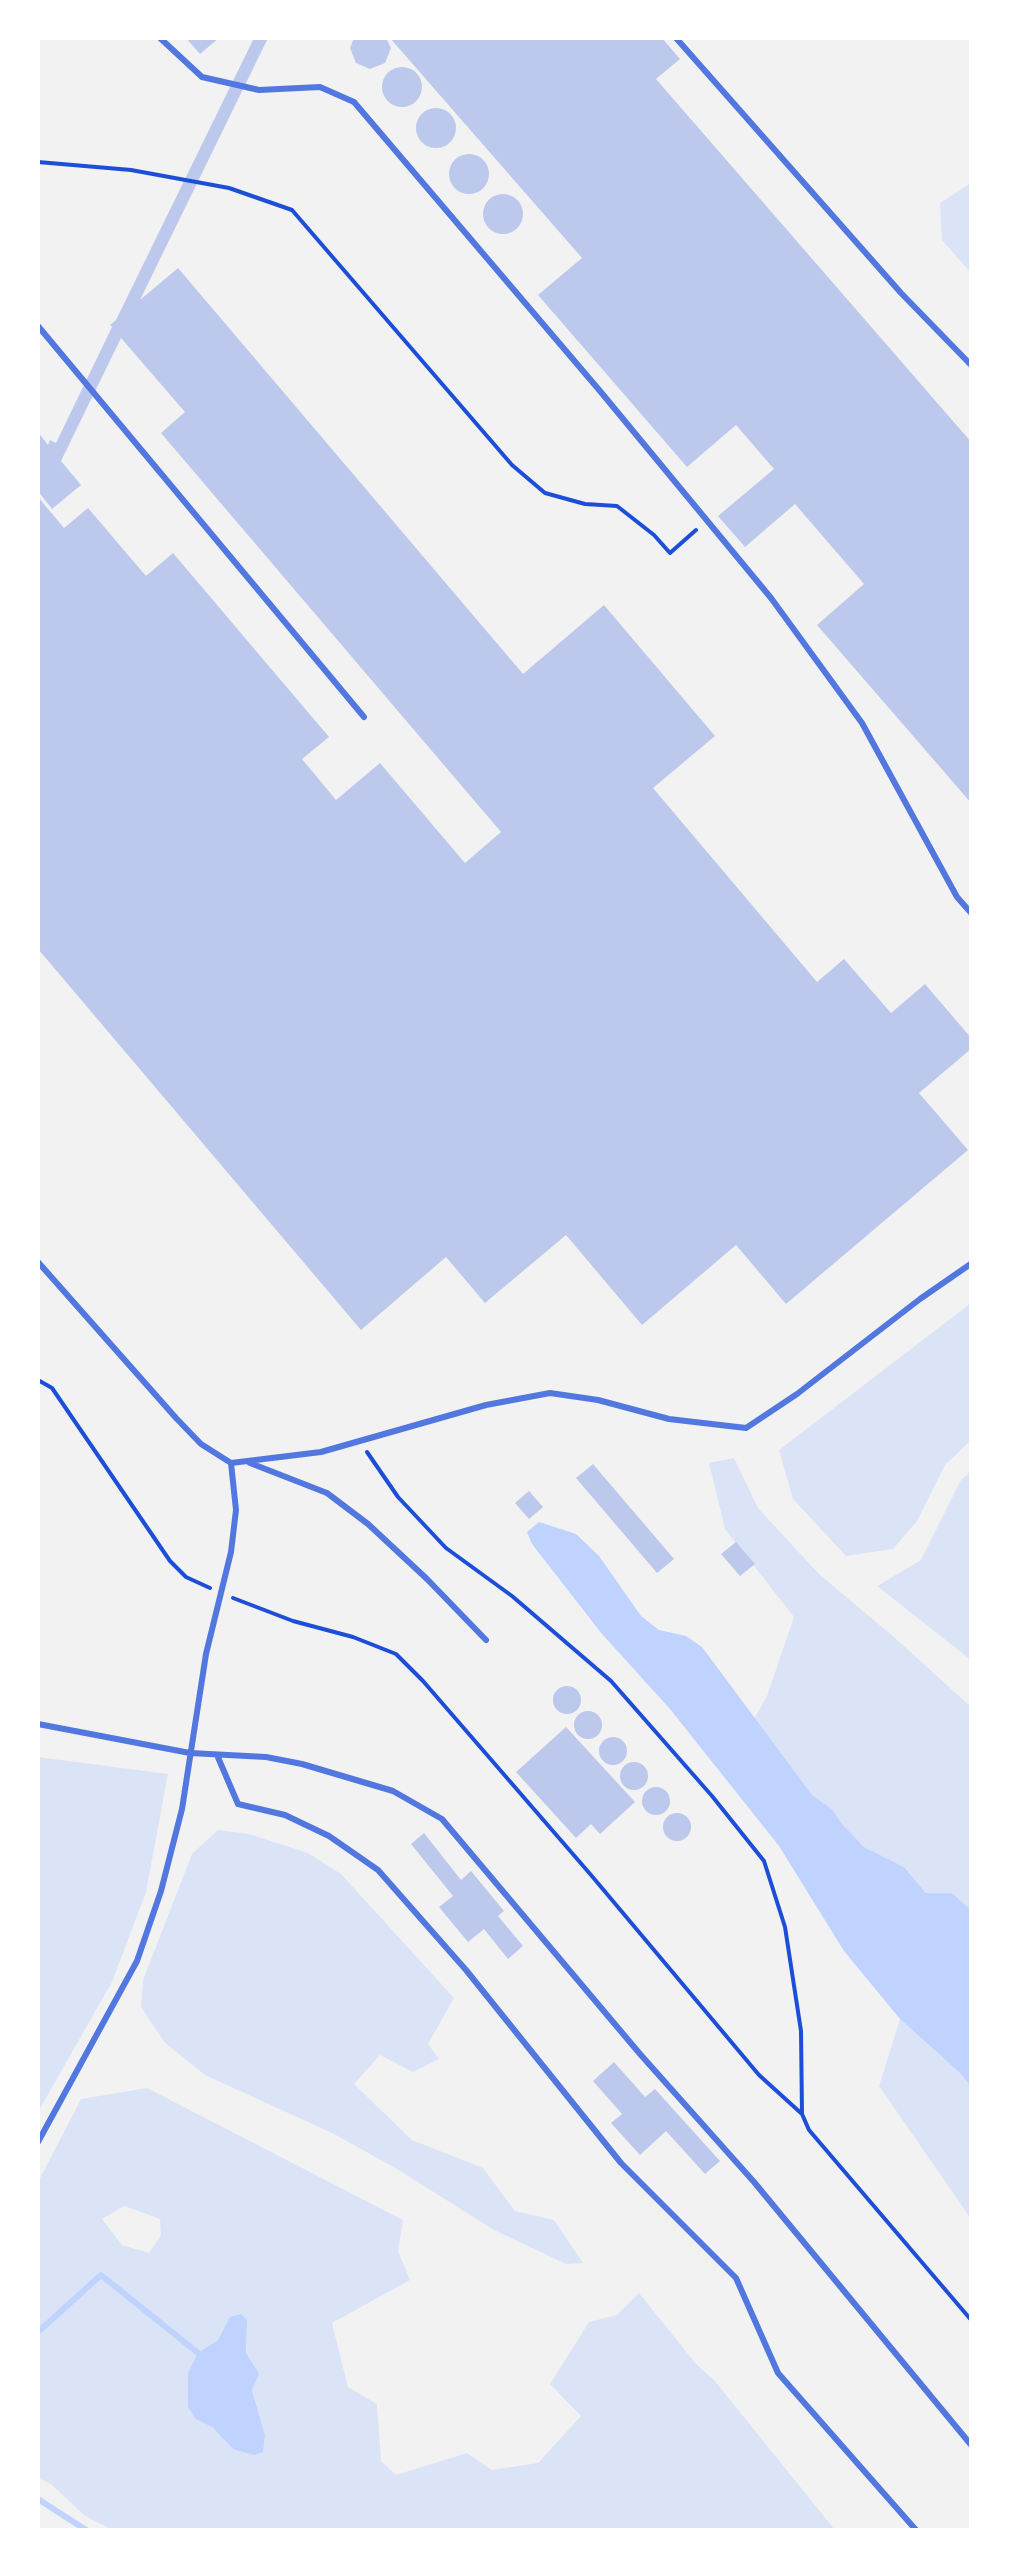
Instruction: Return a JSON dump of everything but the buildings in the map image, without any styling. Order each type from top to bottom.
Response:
[{"type":"lane","points":[[160,38],[202,77],[259,90],[320,87],[354,102],[771,598],[862,722],[957,898],[972,914]]},
{"type":"lane","points":[[676,38],[901,293],[972,366]]},
{"type":"lane","points":[[38,326],[364,717]]},
{"type":"lane","points":[[38,1262],[176,1418],[201,1444],[230,1464],[321,1452],[486,1405],[550,1392],[669,1419],[746,1428],[972,1263]]},
{"type":"lane","points":[[246,1462],[327,1493],[368,1524],[486,1640]]},
{"type":"lane","points":[[38,2142],[137,1961],[160,1891],[182,1809],[206,1654],[232,1552],[236,1510],[230,1464]]},
{"type":"lane","points":[[38,1724],[190,1753],[266,1757],[302,1764],[394,1792],[442,1819],[640,2054],[754,2182],[972,2446]]},
{"type":"lane","points":[[217,1754],[238,1804],[285,1815],[329,1836],[378,1870],[466,1970],[620,2163],[736,2278],[778,2373],[916,2530]]},
{"type":"path","points":[[38,162],[131,170],[229,188],[292,210],[512,466],[545,493],[585,504],[617,506],[670,553],[707,520]]},
{"type":"path","points":[[38,1380],[52,1388],[170,1561],[186,1577],[222,1594],[396,1654],[591,1875],[759,2074],[802,2114]]},
{"type":"path","points":[[363,1441],[398,1497],[446,1548],[512,1596],[611,1682],[764,1861],[785,1927],[801,2031],[802,2114],[809,2130],[972,2321]]},
{"type":"shaded area","points":[[971,183],[971,273],[942,240],[940,203]]},
{"type":"shaded area","points":[[971,1303],[971,1440],[945,1465],[917,1521],[893,1549],[846,1556],[793,1499],[779,1450]]},
{"type":"shaded area","points":[[734,1458],[758,1508],[820,1575],[971,1707],[971,1910],[952,1893],[926,1893],[904,1867],[864,1847],[833,1810],[812,1795],[754,1719],[767,1696],[794,1617],[725,1529],[709,1463]]},
{"type":"shaded area","points":[[971,1471],[971,1660],[877,1586],[921,1560],[961,1480]]},
{"type":"shaded area","points":[[38,1757],[168,1774],[146,1892],[112,1982],[38,2112]]},
{"type":"shaded area","points":[[218,1830],[249,1834],[308,1853],[341,1874],[454,1998],[428,2044],[439,2059],[413,2072],[380,2055],[354,2084],[412,2140],[483,2168],[515,2211],[554,2220],[583,2263],[566,2264],[494,2230],[334,2134],[205,2075],[165,2043],[141,2007],[143,1980],[192,1854]]},
{"type":"shaded area","points":[[900,2019],[971,2087],[971,2219],[879,2086]]},
{"type":"shaded area","points":[[147,2088],[403,2220],[398,2251],[410,2280],[332,2323],[348,2387],[377,2404],[381,2461],[396,2475],[467,2453],[492,2470],[538,2463],[581,2416],[550,2384],[589,2322],[617,2315],[639,2293],[835,2530],[113,2530],[85,2516],[51,2484],[38,2478],[38,2182],[81,2099]],"holes":[[[124,2206],[160,2219],[161,2235],[149,2253],[122,2245],[102,2219]],[[231,2317],[247,2320],[246,2353],[265,2435],[233,2449],[212,2427],[198,2353],[218,2340]]]},
{"type":"water","points":[[539,1522],[576,1534],[599,1556],[641,1616],[659,1630],[686,1636],[702,1647],[812,1795],[833,1810],[864,1847],[904,1867],[926,1893],[952,1893],[971,1910],[971,2087],[900,2019],[844,1951],[779,1846],[532,1544],[527,1532]]},
{"type":"water","points":[[241,2314],[247,2320],[246,2353],[259,2374],[252,2390],[265,2435],[263,2452],[254,2455],[233,2449],[212,2427],[196,2419],[188,2407],[188,2373],[198,2353],[218,2340],[230,2317]]},
{"type":"waterway","points":[[38,2332],[101,2275],[198,2353]]},
{"type":"waterway","points":[[38,2499],[86,2530]]}]
